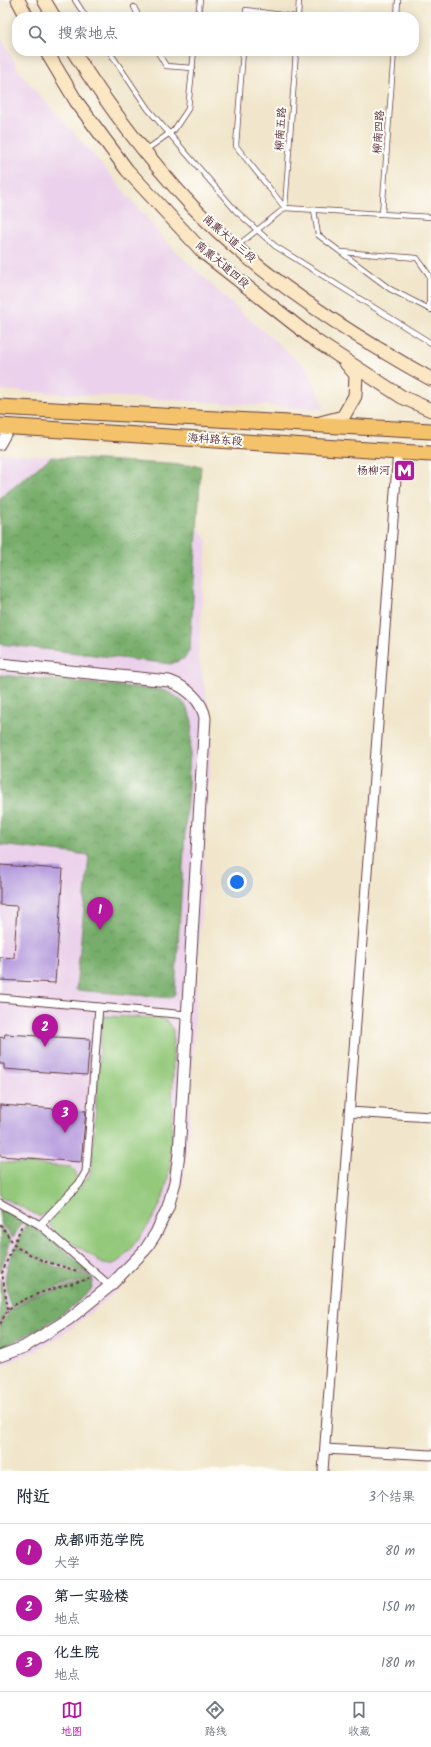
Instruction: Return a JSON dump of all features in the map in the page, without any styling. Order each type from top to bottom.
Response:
[{"type":"main road","points":[[18,0],[24,12]]},
{"type":"main road","points":[[44,0],[51,12]]},
{"type":"main road","name":"南熏大道四段","points":[[49,56],[76,101],[127,170],[204,253],[316,341],[402,397],[431,410]]},
{"type":"main road","name":"南熏大道三段","points":[[76,56],[102,97],[145,151],[194,207],[236,247],[298,296],[342,326],[431,379]]},
{"type":"main road","points":[[318,424],[343,417],[355,396],[356,375],[342,358]]},
{"type":"main road","name":"海科路东段","points":[[0,407],[431,431]]},
{"type":"main road","name":"海科路东段","points":[[5,426],[431,454]]},
{"type":"street","points":[[0,445],[5,426]]},
{"type":"street","points":[[323,1471],[398,451]]},
{"type":"street","points":[[0,664],[169,681],[182,686],[194,696],[201,705],[205,718],[179,1154],[174,1191],[156,1233],[145,1250],[110,1286],[69,1319],[24,1347],[0,1356]]},
{"type":"street","points":[[0,998],[187,1015]]},
{"type":"street","points":[[40,1225],[79,1184],[86,1172],[99,1007]]},
{"type":"street","points":[[350,1112],[431,1117]]},
{"type":"street","points":[[0,1204],[40,1225],[110,1286]]},
{"type":"street","points":[[325,1449],[431,1455]]},
{"type":"lane","points":[[75,0],[83,12]]},
{"type":"lane","points":[[199,12],[200,0]]},
{"type":"lane","points":[[298,12],[299,0]]},
{"type":"lane","points":[[397,12],[398,0]]},
{"type":"lane","points":[[134,7],[136,12]]},
{"type":"lane","points":[[246,12],[246,10],[261,12]]},
{"type":"lane","points":[[112,56],[148,108],[236,211],[257,230],[275,246],[431,343]]},
{"type":"lane","points":[[160,56],[166,66],[192,68]]},
{"type":"lane","points":[[145,151],[174,130],[188,109],[193,56]]},
{"type":"lane","points":[[243,56],[236,146],[285,208]]},
{"type":"lane","name":"柳南五路","points":[[285,208],[296,56]]},
{"type":"lane","name":"柳南四路","points":[[382,214],[394,56]]},
{"type":"lane","points":[[236,247],[285,208],[431,217]]},
{"type":"lane","points":[[314,210],[318,235],[390,289],[430,310],[429,276],[417,258],[341,252]]},
{"type":"path","points":[[8,1309],[1,1275],[26,1217]]},
{"type":"path","points":[[0,1224],[16,1247],[43,1261],[78,1271]]},
{"type":"path","points":[[0,1324],[8,1309],[46,1291],[99,1277]]},
{"type":"shaded area","points":[[0,36],[21,74],[91,152],[170,246],[243,314],[308,369],[325,409],[0,390]]},
{"type":"shaded area","points":[[0,453],[201,466],[197,526],[207,540],[198,656],[212,722],[188,1139],[185,1171],[180,1196],[170,1223],[157,1246],[135,1273],[110,1297],[61,1336],[32,1353],[0,1367]]},
{"type":"green space","points":[[51,457],[201,466],[190,649],[185,658],[171,664],[0,644],[0,498]]},
{"type":"green space","points":[[0,675],[162,690],[182,701],[188,710],[192,722],[175,993],[173,997],[170,998],[76,990],[89,855],[0,845]]},
{"type":"green space","points":[[102,1016],[159,1018],[167,1021],[173,1030],[171,1144],[168,1178],[162,1200],[151,1221],[123,1258],[110,1265],[101,1263],[87,1252],[61,1236],[51,1227],[49,1223],[51,1217],[89,1176],[92,1163]]},
{"type":"green space","points":[[0,1162],[71,1167],[76,1172],[76,1179],[73,1186],[59,1202],[48,1212],[39,1216],[0,1196]]},
{"type":"green space","points":[[0,1209],[23,1221],[13,1238],[0,1223]]},
{"type":"green space","points":[[26,1223],[48,1236],[95,1276],[45,1260],[16,1246]]},
{"type":"green space","points":[[0,1226],[11,1240],[0,1272]]},
{"type":"green space","points":[[15,1247],[54,1266],[93,1277],[93,1279],[50,1289],[11,1307],[5,1283],[8,1264]]},
{"type":"green space","points":[[0,1278],[6,1307],[5,1315],[0,1323]]},
{"type":"green space","points":[[93,1280],[90,1291],[73,1307],[33,1332],[0,1347],[0,1325],[7,1316],[9,1310],[31,1298],[45,1293]]},
{"type":"building","points":[[0,865],[63,869],[55,983],[0,980],[0,957],[14,958],[17,906],[0,905]]},
{"type":"building","points":[[5,1034],[90,1039],[87,1075],[4,1069],[4,1064],[0,1064],[0,1037],[4,1038]]},
{"type":"building","points":[[0,1105],[86,1111],[81,1162],[0,1156]]},
{"type":"place","name":"杨柳河","points":[[405,471]]},
{"type":"place","name":"成都师范学院","points":[[100,930]]},
{"type":"place","name":"第一实验楼","points":[[45,1047]]},
{"type":"place","name":"化生院","points":[[65,1133]]}]
